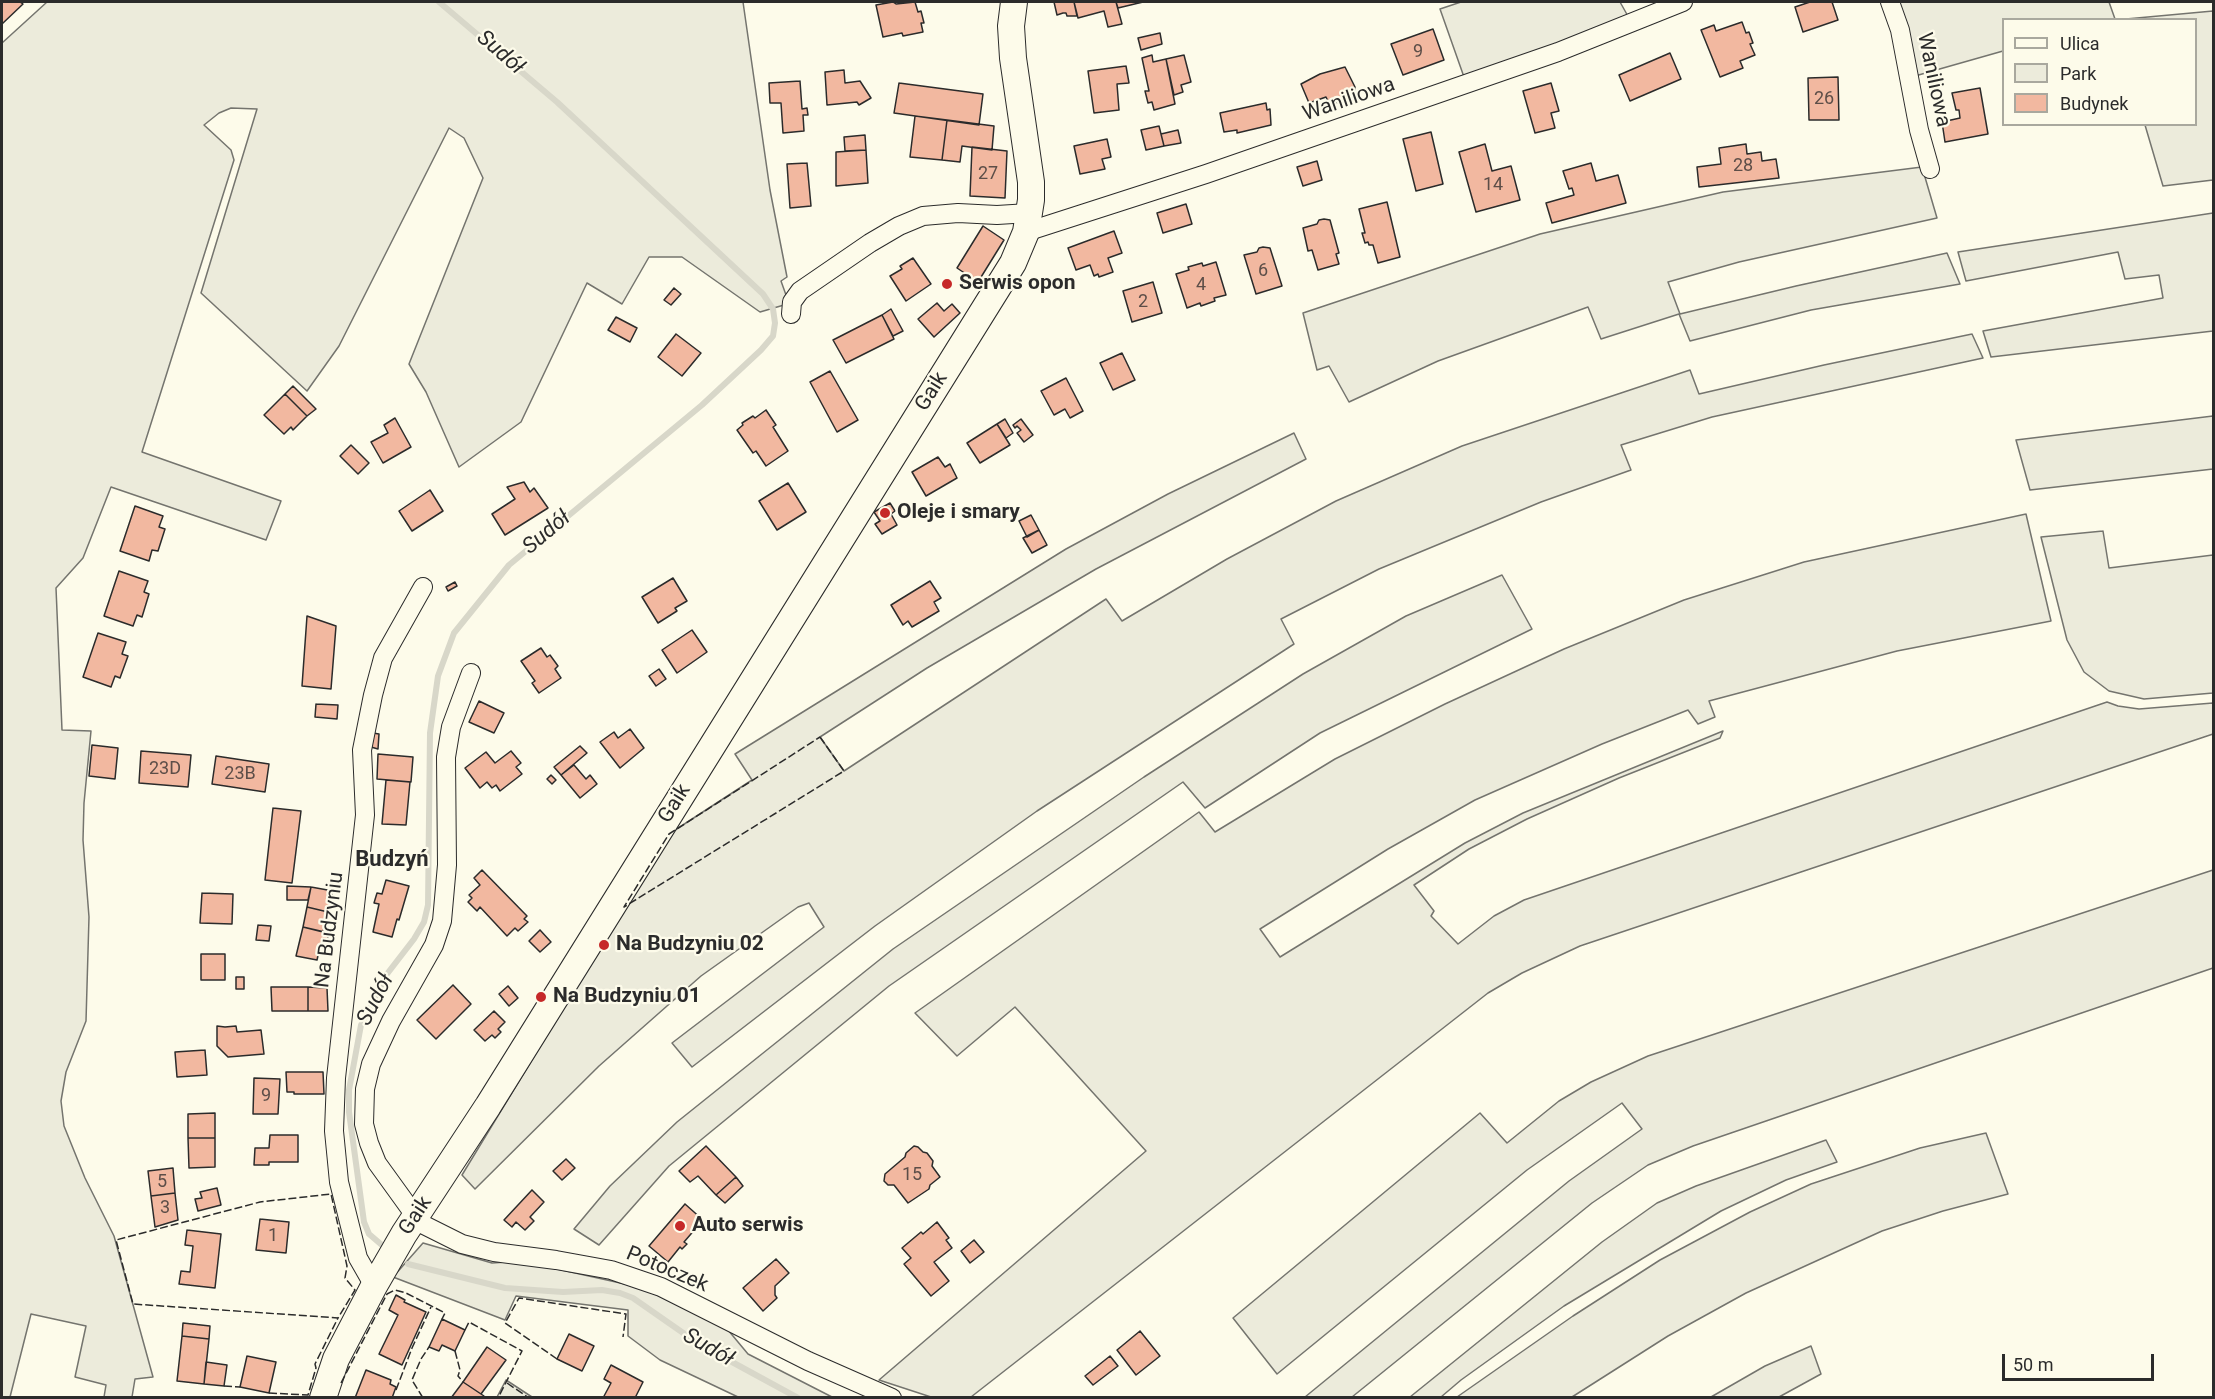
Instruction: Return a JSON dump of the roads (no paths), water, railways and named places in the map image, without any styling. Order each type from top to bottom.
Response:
[{"type":"street","name":"Gaik","points":[[323,1398],[336,1359],[374,1286],[415,1218],[488,1106],[1013,263],[1027,222],[1031,200],[1031,183],[1012,58],[1011,26],[1014,2]]},
{"type":"street","name":"Waniliowa","points":[[1027,222],[1206,174],[1558,52],[1683,2]]},
{"type":"street","name":"Waniliowa","points":[[1890,2],[1899,30],[1919,130],[1930,169]]},
{"type":"street","points":[[791,314],[792,302],[800,291],[870,243],[899,226],[923,216],[958,213],[997,215],[1027,222]]},
{"type":"street","name":"Na Budzyniu","points":[[374,1286],[358,1258],[339,1182],[334,1131],[336,1078],[365,815],[363,743],[383,658],[423,587]]},
{"type":"street","points":[[415,1218],[377,1163],[369,1143],[364,1124],[365,1089],[371,1064],[391,1022],[434,945],[442,921],[447,865],[446,757],[451,727],[471,673]]},
{"type":"street","name":"Potoczek","points":[[415,1218],[462,1244],[494,1252],[611,1270],[661,1287],[808,1361],[892,1398]]},
{"type":"waterway","name":"Sudół","points":[[383,1246],[369,1234],[364,1222],[349,1112],[349,1090],[361,1025],[387,974],[424,922],[428,905],[430,733],[438,676],[454,633],[509,565],[702,405],[761,350],[773,336],[775,323],[773,309],[763,294],[557,102],[439,2]]},
{"type":"waterway","name":"Sudół","points":[[408,1264],[505,1288],[563,1292],[602,1290],[620,1293],[633,1298],[699,1344],[798,1398]]},
{"type":"place","name":"Serwis opon","points":[[947,284]]},
{"type":"place","name":"Oleje i smary","points":[[885,513]]},
{"type":"place","name":"Na Budzyniu 02","points":[[604,945]]},
{"type":"place","name":"Na Budzyniu 01","points":[[541,997]]},
{"type":"place","name":"Auto serwis","points":[[680,1226]]},
{"type":"district","name":"Budzyń","points":[[392,860]]}]
